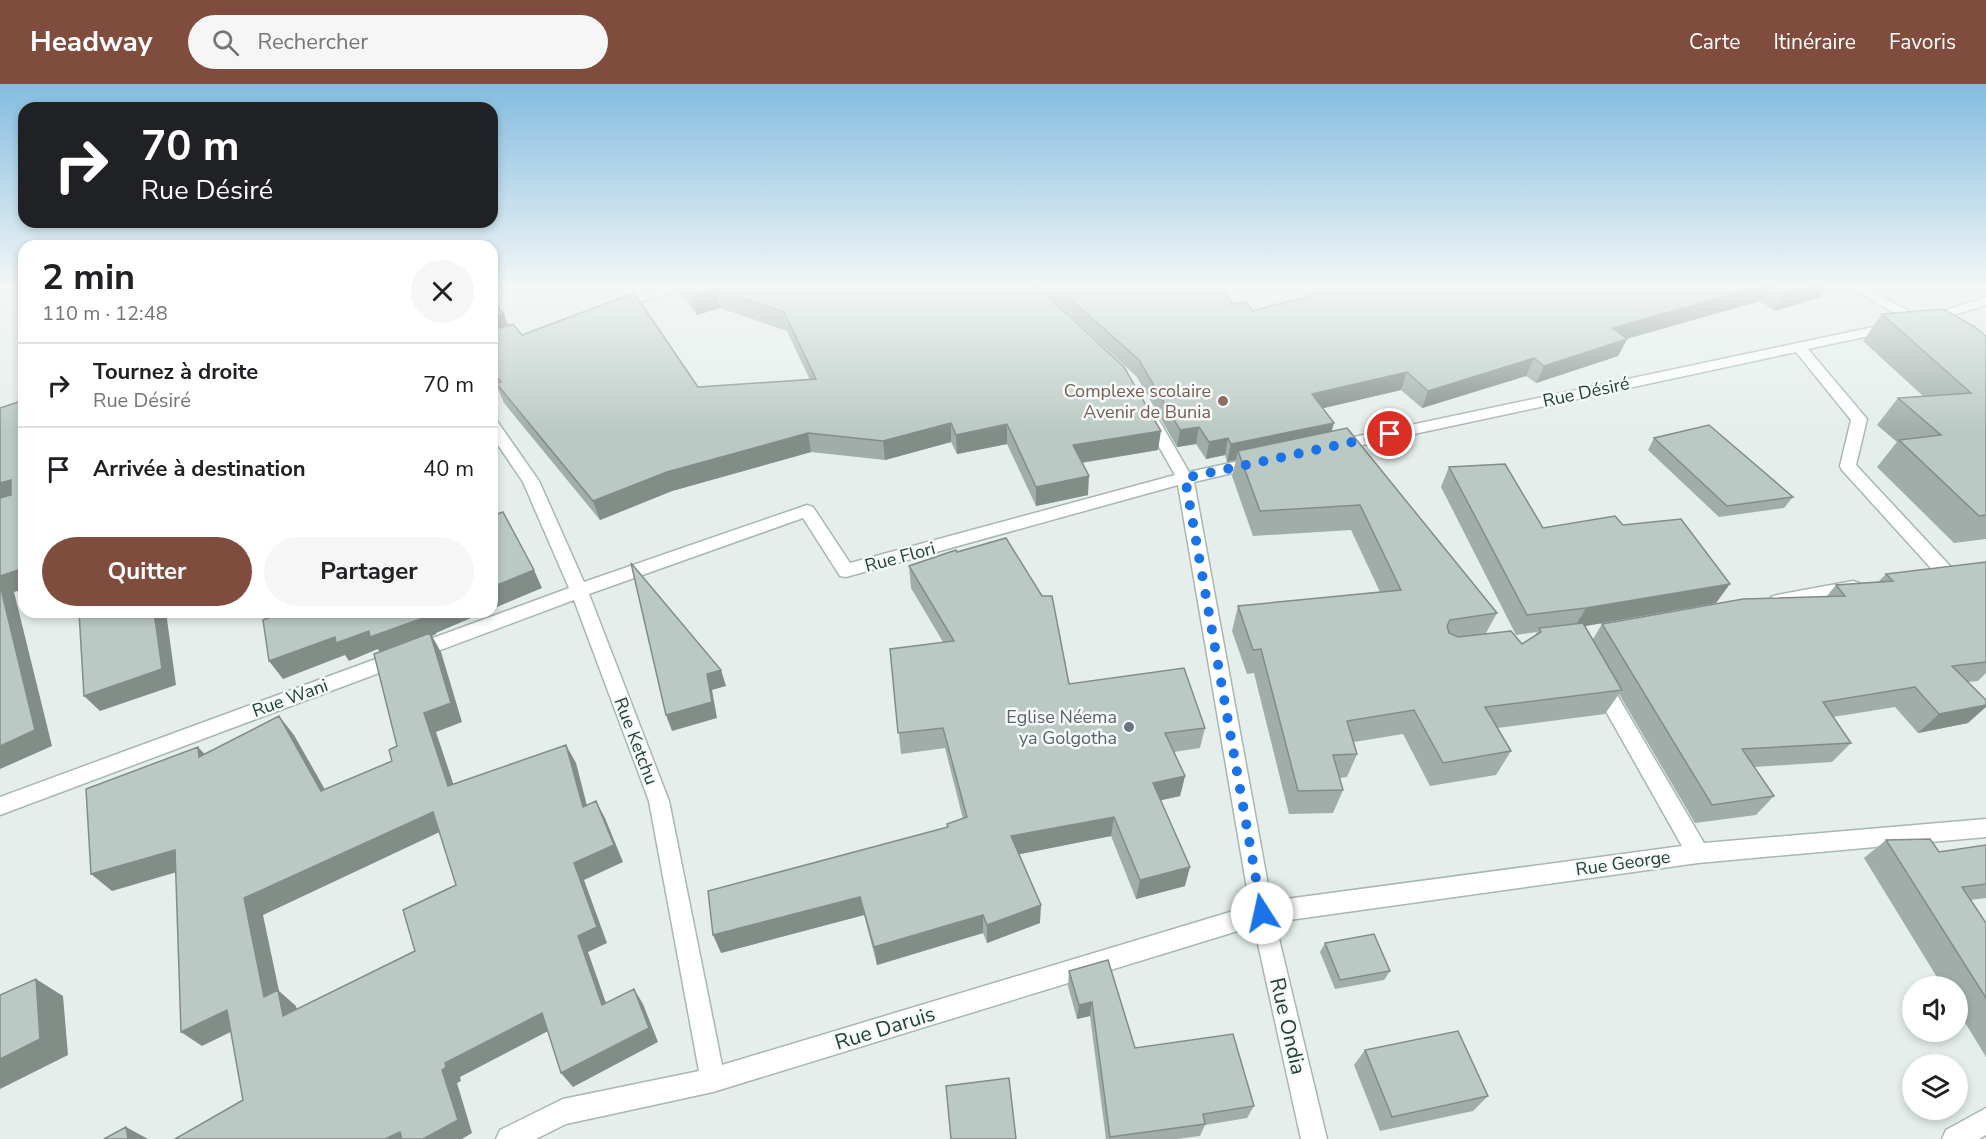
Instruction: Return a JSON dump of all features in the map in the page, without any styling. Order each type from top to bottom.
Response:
[{"type":"street","name":"Rue Désiré","points":[[1324,448],[1854,335]]},
{"type":"street","points":[[1799,347],[1859,419],[1848,466],[1945,572]]},
{"type":"street","name":"Rue Ondia","points":[[1141,401],[1185,478],[1262,913],[1314,1139]]},
{"type":"street","name":"Rue Ketchu","points":[[498,434],[531,481],[579,591],[659,801],[713,1080]]},
{"type":"street","points":[[1185,478],[1278,458]]},
{"type":"street","name":"Rue Flori","points":[[579,591],[807,512],[846,571],[1185,478]]},
{"type":"street","points":[[1922,576],[1965,570]]},
{"type":"street","points":[[1760,605],[1875,584]]},
{"type":"street","name":"Rue Wani","points":[[0,806],[579,591]]},
{"type":"street","points":[[1592,668],[1698,853]]},
{"type":"street","name":"Rue George","points":[[1262,913],[1698,853],[1986,828]]},
{"type":"street","name":"Rue Daruis","points":[[509,1139],[562,1112],[713,1080],[1262,913]]},
{"type":"street","points":[[1955,1139],[1986,1121]]},
{"type":"building","points":[[498,335],[663,335],[698,387],[816,379],[795,335],[1090,335],[1124,367],[1161,431],[1073,445],[1089,476],[1036,487],[1007,424],[956,435],[951,423],[883,441],[808,433],[667,472],[593,501],[498,385],[498,383],[501,382],[498,378]]},
{"type":"building","points":[[1111,335],[1622,335],[1627,339],[1544,366],[1534,358],[1428,391],[1407,372],[1312,394],[1334,423],[1231,444],[1228,438],[1209,442],[1199,427],[1180,430],[1139,360]]},
{"type":"building","points":[[1906,335],[1986,336],[1986,515],[1979,516],[1899,440],[1941,435],[1898,398],[1971,393]]},
{"type":"building","points":[[18,402],[18,570],[0,576],[0,498],[11,495],[11,480],[0,483],[0,408]]},
{"type":"building","points":[[1709,425],[1793,497],[1727,506],[1654,438]]},
{"type":"building","points":[[1347,428],[1497,613],[1450,620],[1447,626],[1449,633],[1458,637],[1511,631],[1522,644],[1541,632],[1539,628],[1583,623],[1622,690],[1485,707],[1511,751],[1443,763],[1414,710],[1347,721],[1357,754],[1333,755],[1343,790],[1298,791],[1261,649],[1253,650],[1238,606],[1401,590],[1360,505],[1260,511],[1238,451]]},
{"type":"building","points":[[1505,464],[1543,528],[1615,516],[1623,525],[1681,519],[1730,584],[1586,608],[1527,615],[1449,467]]},
{"type":"building","points":[[503,512],[534,570],[498,585],[498,514]]},
{"type":"building","points":[[1006,538],[1042,596],[1052,596],[1069,684],[1184,668],[1205,728],[1165,733],[1185,776],[1153,783],[1190,867],[1140,880],[1114,817],[1011,836],[1041,905],[987,925],[983,915],[874,947],[860,897],[713,935],[708,891],[948,827],[947,824],[967,817],[943,728],[898,733],[890,649],[954,641],[909,566],[956,550],[957,552]]},
{"type":"building","points":[[1986,562],[1986,662],[1952,666],[1986,700],[1986,705],[1939,714],[1915,687],[1823,702],[1851,743],[1742,749],[1774,796],[1712,805],[1602,624],[1743,599],[1845,596],[1836,585],[1893,581],[1886,574]]},
{"type":"building","points":[[631,563],[721,670],[707,674],[712,702],[666,715]]},
{"type":"building","points":[[0,585],[35,730],[0,746]]},
{"type":"building","points":[[79,618],[155,618],[162,669],[84,696]]},
{"type":"building","points":[[268,618],[423,618],[370,637],[369,631],[336,643],[335,637],[269,661],[263,620]]},
{"type":"building","points":[[430,633],[451,703],[424,713],[448,786],[566,745],[583,807],[596,801],[614,845],[574,863],[597,927],[578,936],[602,1005],[634,989],[649,1028],[561,1073],[542,1013],[445,1063],[446,1067],[442,1070],[458,1120],[423,1139],[402,1139],[400,1132],[385,1139],[175,1139],[243,1100],[227,1010],[181,1032],[175,850],[91,874],[86,789],[198,747],[199,757],[279,716],[321,791],[392,761],[389,750],[397,746],[374,654]],"holes":[[[433,812],[456,885],[403,910],[415,951],[283,1016],[278,990],[264,997],[244,898]]]},
{"type":"building","points":[[1930,839],[1939,852],[1986,845],[1986,884],[1962,887],[1986,923],[1986,998],[1886,840]]},
{"type":"building","points":[[1374,934],[1390,971],[1340,980],[1325,943]]},
{"type":"building","points":[[1108,960],[1135,1048],[1233,1034],[1254,1106],[1203,1114],[1205,1124],[1110,1137],[1092,1002],[1079,1005],[1069,971]]},
{"type":"building","points":[[36,979],[40,1039],[0,1059],[0,995]]},
{"type":"building","points":[[1458,1031],[1488,1096],[1392,1117],[1365,1050]]},
{"type":"building","points":[[1009,1078],[1016,1139],[951,1139],[946,1086]]},
{"type":"building","points":[[126,1127],[128,1139],[104,1139]]},
{"type":"place","name":"Complexe scolaire Avenir de Bunia","points":[[1223,401]]},
{"type":"place","name":"Eglise Néema ya Golgotha","points":[[1129,727]]},
{"type":"route","points":[[1262,913],[1185,478],[1390,434]]}]
